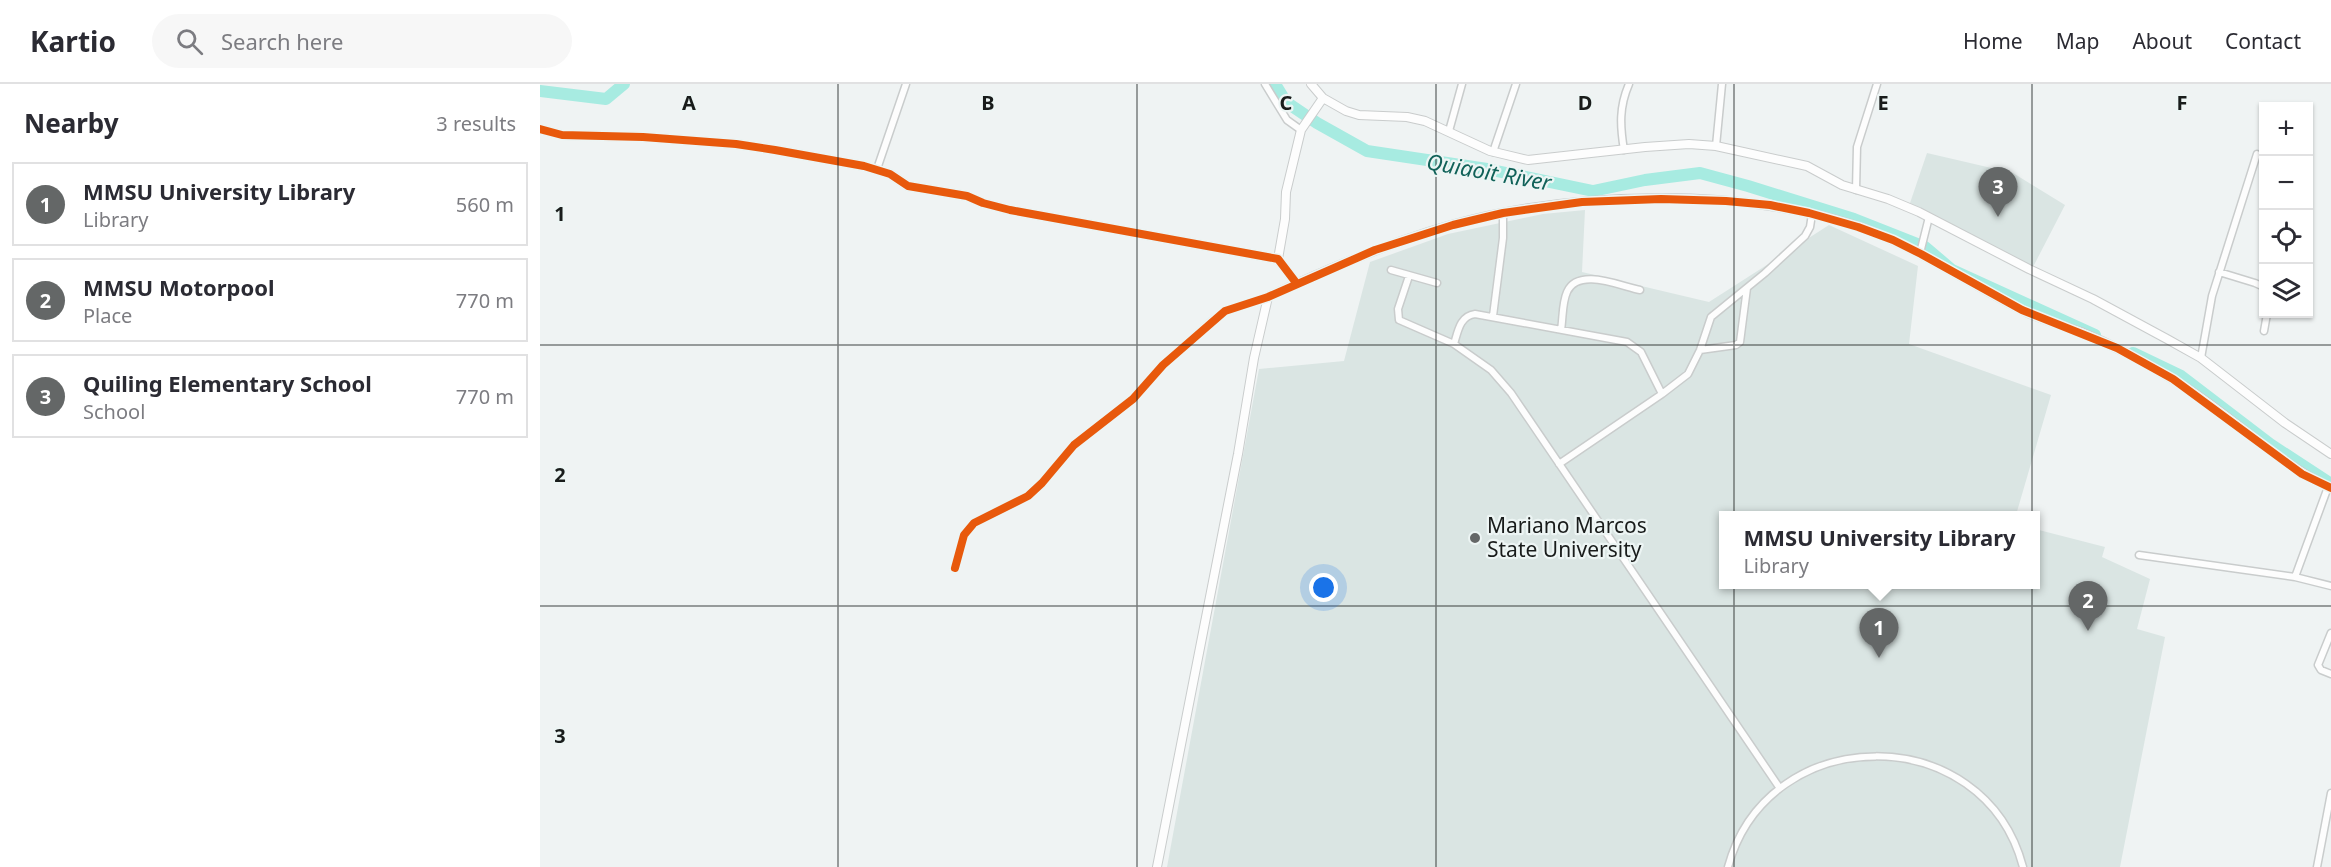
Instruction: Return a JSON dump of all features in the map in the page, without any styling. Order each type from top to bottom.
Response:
[{"type":"street","points":[[877,169],[906,84]]},
{"type":"street","points":[[1265,84],[1287,120],[1303,126]]},
{"type":"street","points":[[1311,84],[1321,100],[1346,111],[1359,115],[1407,117],[1425,121],[1493,152],[1528,160],[1689,144],[1716,146],[1807,166],[1816,173],[1856,190],[1888,199],[2093,299],[2201,358],[2285,423],[2331,454]]},
{"type":"street","points":[[1449,131],[1462,84]]},
{"type":"street","points":[[1493,152],[1516,84]]},
{"type":"street","points":[[1624,150],[1620,128],[1621,113],[1629,84]]},
{"type":"street","points":[[1716,146],[1722,84]]},
{"type":"street","points":[[1856,190],[1857,147],[1877,84]]},
{"type":"street","points":[[1278,259],[1285,219],[1286,192],[1303,126],[1321,100]]},
{"type":"street","points":[[540,129],[562,135],[643,137],[736,144],[877,169],[890,174],[908,186],[967,196],[1010,210],[1278,259],[1297,284]]},
{"type":"street","points":[[2201,358],[2212,296],[2257,154]]},
{"type":"street","points":[[955,568],[967,529],[974,523],[1028,496],[1074,445],[1133,399],[1163,365],[1225,311],[1268,297],[1375,250],[1412,237],[1503,213],[1582,202],[1661,199],[1770,205],[1858,227],[1920,250],[2022,310],[2117,348],[2173,379],[2302,474],[2330,487],[2295,577]]},
{"type":"street","points":[[1493,316],[1503,238],[1503,213]]},
{"type":"street","points":[[1559,464],[1688,374],[1700,350],[1711,317],[1805,236],[1810,227],[1812,214]]},
{"type":"street","points":[[1920,250],[1928,220]]},
{"type":"street","points":[[1391,270],[1437,284]]},
{"type":"street","points":[[2219,272],[2259,285]]},
{"type":"street","points":[[1409,276],[1398,309],[1399,320],[1454,344],[1491,370],[1510,393],[1779,787]]},
{"type":"street","points":[[1561,330],[1566,293],[1573,283],[1581,279],[1590,279],[1640,290]]},
{"type":"street","points":[[1700,350],[1736,345],[1740,342],[1747,288]]},
{"type":"street","points":[[1157,867],[1238,454],[1254,358],[1268,297]]},
{"type":"street","points":[[1454,344],[1460,324],[1469,315],[1493,316],[1627,342],[1641,352],[1662,394]]},
{"type":"street","points":[[2264,331],[2266,318]]},
{"type":"street","points":[[2139,555],[2295,577],[2331,585]]},
{"type":"street","points":[[2331,633],[2318,664],[2321,670],[2331,674]]},
{"type":"street","points":[[1728,867],[1741,831],[1779,787],[1810,770],[1851,757],[1881,756],[1922,762],[1959,778],[1989,804],[2008,828],[2023,867]]},
{"type":"street","points":[[2317,867],[2329,820],[2331,793]]},
{"type":"shaded area","points":[[1927,153],[2013,173],[2065,205],[2033,267],[1910,203]]},
{"type":"shaded area","name":"Mariano Marcos State University","points":[[1585,210],[1582,272],[1709,302],[1829,225],[1918,266],[1909,344],[2051,395],[2017,511],[1719,511],[1719,589],[2040,589],[2040,530],[2105,547],[2102,557],[2150,579],[2137,629],[2165,637],[2120,867],[1167,867],[1259,369],[1344,361],[1370,262],[1448,234],[1543,214]]},
{"type":"waterway","name":"Quiaoit River","points":[[540,91],[606,99],[624,84]]},
{"type":"waterway","name":"Quiaoit River","points":[[1275,84],[1286,102],[1317,123],[1367,151],[1487,169],[1593,191],[1645,180],[1700,173],[1748,186],[1854,219],[1925,247],[1952,270],[2095,335]]},
{"type":"waterway","name":"Quiaoit River","points":[[2133,353],[2181,376],[2270,444],[2331,484]]},
{"type":"cycle path","points":[[540,129],[562,135],[643,137],[736,144],[864,166],[890,174],[908,186],[967,196],[1010,210],[1278,259],[1297,284]]},
{"type":"cycle path","points":[[955,568],[964,535],[974,523],[1028,496],[1074,445],[1133,399],[1163,365],[1225,311],[1268,297],[1375,250],[1453,225],[1503,213],[1582,202],[1661,199],[1770,205],[1809,213],[1893,240],[2022,310],[2117,348],[2173,379],[2302,474],[2331,488]]},
{"type":"place","name":"Quiling Elementary School","points":[[1998,217]]},
{"type":"place","name":"Mariano Marcos State University","points":[[1475,538]]},
{"type":"place","name":"MMSU Motorpool","points":[[2088,631]]},
{"type":"place","name":"MMSU University Library","points":[[1879,658]]}]
